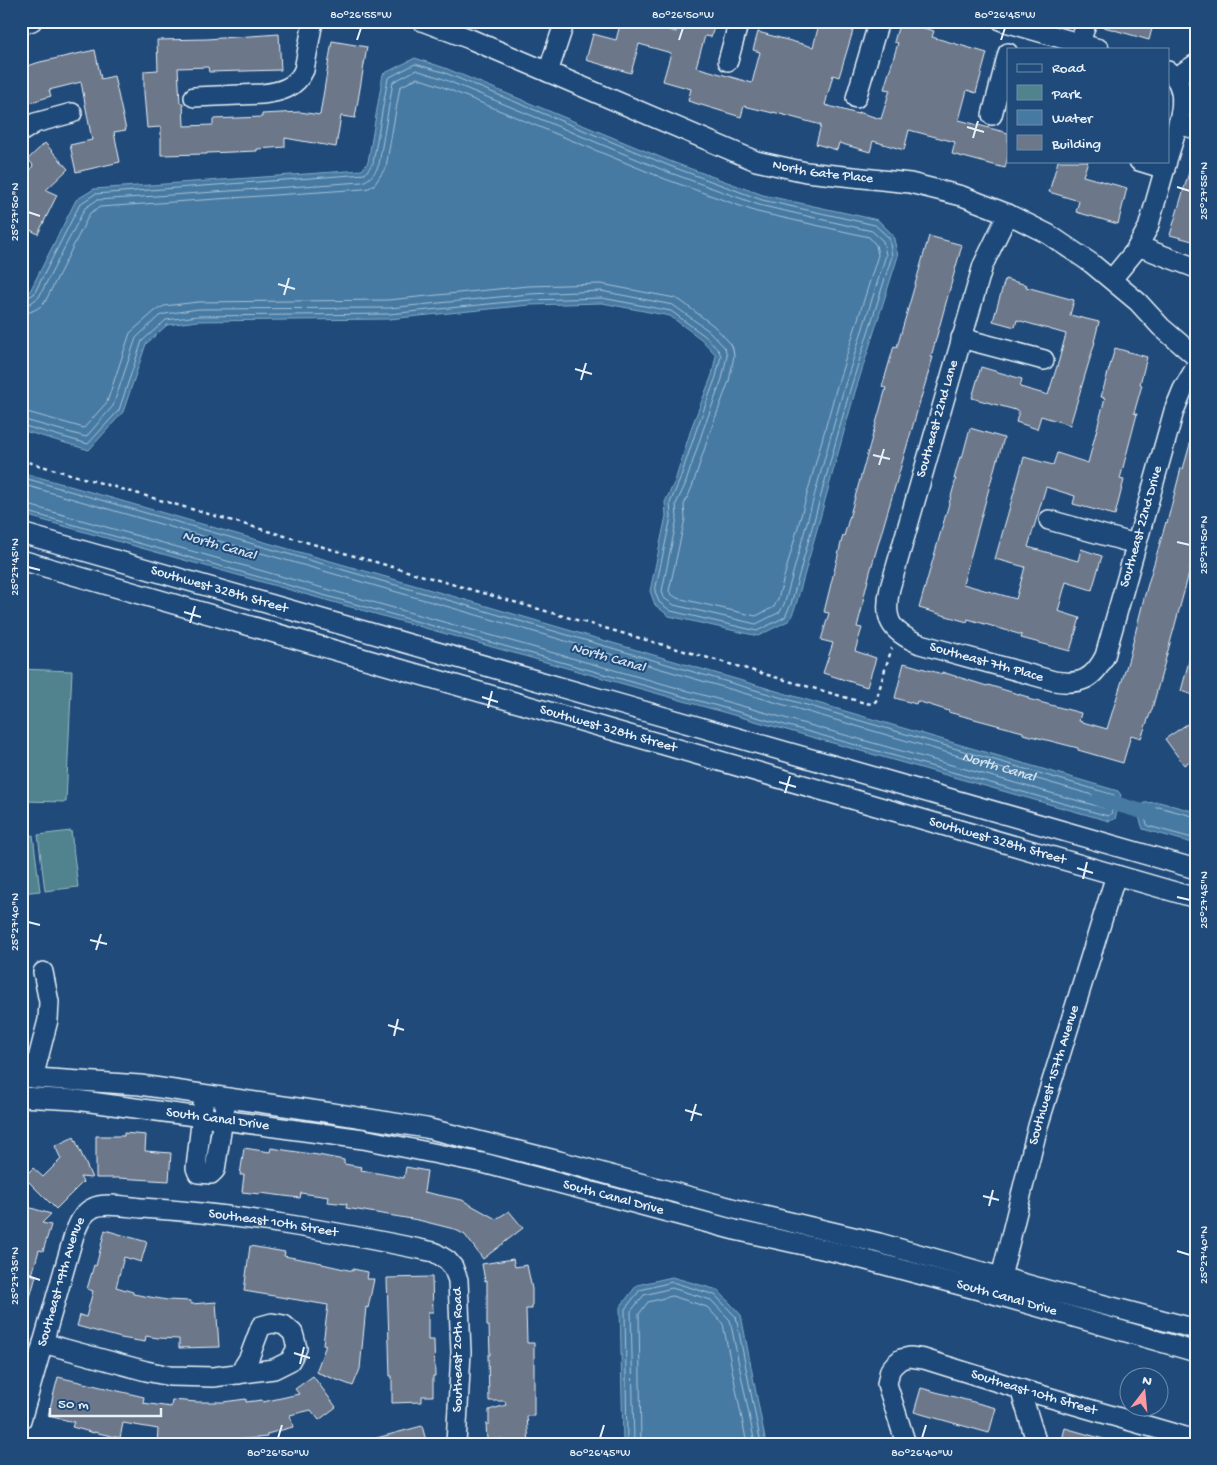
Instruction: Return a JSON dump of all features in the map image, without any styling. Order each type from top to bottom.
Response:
[{"type":"street","points":[[21,25],[32,21]]},
{"type":"street","points":[[194,97],[262,94],[287,89],[302,77],[313,21]]},
{"type":"street","name":"North Gate Place","points":[[422,21],[470,39],[756,161],[806,172],[910,183],[962,196],[1008,214],[1048,234],[1091,262],[1138,302],[1181,346],[1196,357]]},
{"type":"street","points":[[548,72],[565,21]]},
{"type":"street","points":[[728,61],[740,21]]},
{"type":"street","points":[[856,98],[878,21]]},
{"type":"street","points":[[1080,43],[1087,21]]},
{"type":"street","points":[[1009,48],[1009,23],[1096,48]]},
{"type":"street","points":[[992,115],[1007,57]]},
{"type":"street","points":[[1170,152],[1178,124],[1182,100],[1181,87],[1172,74],[1196,64]]},
{"type":"street","points":[[21,132],[35,123],[72,113]]},
{"type":"street","points":[[1178,124],[1196,129]]},
{"type":"street","points":[[1112,279],[1138,246],[1148,228],[1167,162]]},
{"type":"street","name":"Southeast 22nd Lane","points":[[897,631],[890,624],[887,612],[890,588],[983,265],[1008,214]]},
{"type":"street","points":[[1138,246],[1196,268]]},
{"type":"street","points":[[961,338],[1044,360]]},
{"type":"street","name":"Southeast 22nd Drive","points":[[1083,681],[1097,669],[1105,656],[1174,411],[1183,389],[1196,367]]},
{"type":"street","points":[[1049,520],[1136,544]]},
{"type":"street","name":"Southwest 328th Street","points":[[21,533],[1196,869]]},
{"type":"street","name":"Southwest 328th Street","points":[[21,560],[1196,898]]},
{"type":"street","name":"Southeast 7th Place","points":[[897,631],[920,644],[1047,680],[1062,683],[1083,681]]},
{"type":"street","name":"Southwest 157th Avenue","points":[[1002,1277],[1038,1126],[1116,876]]},
{"type":"street","points":[[27,1077],[48,1020],[49,1002],[44,972]]},
{"type":"street","name":"South Canal Drive","points":[[27,1077],[140,1085],[426,1128],[559,1161],[739,1210],[878,1243],[1196,1329]]},
{"type":"street","points":[[204,1094],[196,1168],[198,1173],[205,1175],[211,1174],[215,1170],[226,1098]]},
{"type":"street","name":"South Canal Drive","points":[[21,1097],[76,1100],[224,1119],[363,1139],[487,1164],[734,1230],[840,1253],[994,1294],[1196,1352]]},
{"type":"street","name":"Southeast 10th Street","points":[[93,1208],[106,1206],[160,1209],[336,1232],[434,1252],[447,1260]]},
{"type":"street","name":"Southeast 19th Avenue","points":[[21,1420],[74,1235],[83,1215],[93,1208]]},
{"type":"street","name":"Southeast 20th Road","points":[[447,1260],[453,1266],[458,1280],[461,1352],[456,1444]]},
{"type":"street","points":[[43,1343],[170,1376],[213,1377],[239,1374]]},
{"type":"street","name":"Southeast 10th Street","points":[[906,1444],[887,1384],[890,1370],[894,1365],[901,1359],[910,1357],[924,1359],[1020,1389],[1165,1437],[1196,1440]]},
{"type":"street","points":[[1020,1389],[1037,1444]]},
{"type":"path","points":[[21,460],[865,703],[872,704],[876,702],[897,631]]},
{"type":"green space","points":[[21,669],[72,671],[66,802],[21,801]]},
{"type":"green space","points":[[71,831],[78,887],[45,891],[38,835]]},
{"type":"green space","points":[[33,835],[40,891],[21,893],[21,837]]},
{"type":"water","points":[[415,58],[445,68],[672,162],[763,195],[878,220],[893,235],[898,256],[855,392],[796,605],[790,620],[758,636],[669,616],[655,605],[650,591],[666,516],[665,502],[675,481],[692,426],[712,375],[716,355],[701,339],[670,316],[602,303],[530,305],[389,319],[198,321],[167,325],[146,344],[123,412],[89,450],[21,430],[21,296],[30,291],[76,200],[94,189],[362,170],[368,162],[383,74]]},
{"type":"water","name":"North Canal","points":[[21,472],[1118,791],[1121,795],[1115,819],[1109,821],[21,514]]},
{"type":"water","points":[[1159,802],[1196,812],[1196,844],[1143,829],[1139,817],[1144,803]]},
{"type":"water","points":[[672,1277],[718,1290],[741,1315],[766,1444],[623,1444],[620,1307],[637,1285]]},
{"type":"building","points":[[621,21],[638,21],[676,32],[679,21],[716,21],[711,37],[705,36],[696,67],[752,83],[760,52],[753,50],[758,32],[813,47],[820,21],[856,21],[839,77],[833,75],[825,105],[881,119],[890,90],[884,89],[898,43],[894,42],[900,21],[934,31],[932,37],[987,53],[976,93],[967,90],[959,120],[1007,133],[1007,160],[1005,168],[952,154],[955,142],[909,130],[904,150],[873,141],[870,152],[839,143],[837,150],[816,144],[821,125],[744,106],[741,117],[688,101],[691,89],[663,81],[671,53],[639,44],[631,73],[586,60],[593,34],[616,40]]},
{"type":"building","points":[[1098,21],[1154,21],[1149,40],[1097,25]]},
{"type":"building","points":[[279,34],[281,70],[209,72],[208,67],[178,68],[180,103],[183,103],[184,126],[213,125],[213,119],[262,117],[262,114],[300,112],[320,115],[332,41],[367,47],[355,118],[341,116],[336,147],[285,138],[285,147],[257,149],[257,151],[161,155],[161,127],[147,128],[144,93],[144,71],[158,70],[157,40]]},
{"type":"building","points":[[95,50],[101,79],[114,76],[126,130],[114,132],[120,162],[76,172],[70,145],[92,140],[81,82],[49,90],[51,96],[32,102],[21,110],[21,68]]},
{"type":"building","points":[[45,143],[68,169],[46,190],[57,195],[38,234],[21,225],[21,189],[33,165],[28,159]]},
{"type":"building","points":[[1193,159],[1196,160],[1196,242],[1170,235]]},
{"type":"building","points":[[1058,162],[1088,162],[1083,176],[1127,188],[1118,224],[1076,212],[1079,201],[1049,192]]},
{"type":"building","points":[[929,236],[962,245],[931,357],[933,357],[870,572],[857,627],[862,628],[855,651],[876,658],[867,687],[823,673],[833,643],[821,640],[829,613],[824,612],[843,535],[886,388],[882,387],[894,346],[897,347]]},
{"type":"building","points":[[1005,279],[1027,285],[1026,287],[1074,300],[1070,315],[1099,322],[1095,342],[1070,425],[1041,416],[1037,429],[1016,422],[1019,411],[972,398],[981,367],[1022,379],[1020,387],[1048,395],[1059,360],[1066,334],[1017,320],[1015,327],[993,321]]},
{"type":"building","points":[[1115,348],[1147,357],[1134,413],[1137,414],[1120,479],[1124,480],[1115,515],[1073,504],[1075,496],[1046,487],[1028,547],[1078,561],[1081,549],[1102,556],[1092,590],[1066,582],[1058,611],[1080,618],[1070,651],[1021,638],[1022,635],[968,619],[967,622],[919,608],[956,479],[954,479],[960,457],[962,458],[970,428],[1004,438],[963,584],[1016,599],[1025,567],[995,559],[1024,457],[1053,465],[1057,453],[1088,463],[1105,398],[1101,397]]},
{"type":"building","points":[[1192,437],[1196,438],[1196,548],[1152,709],[1141,738],[1131,735],[1123,763],[1078,750],[1078,748],[948,712],[917,701],[916,704],[895,698],[904,663],[942,674],[942,672],[1028,697],[1028,699],[1081,713],[1079,721],[1107,729],[1129,658],[1181,468],[1183,469]]},
{"type":"building","points":[[1192,650],[1196,650],[1196,696],[1181,691]]},
{"type":"building","points":[[1196,718],[1196,757],[1184,765],[1165,739]]},
{"type":"building","points":[[124,1133],[146,1135],[145,1151],[171,1153],[169,1181],[96,1178],[96,1136],[124,1136]]},
{"type":"building","points":[[74,1137],[92,1178],[80,1177],[83,1182],[56,1209],[24,1177],[33,1168],[43,1177],[61,1159],[55,1146]]},
{"type":"building","points":[[244,1148],[270,1152],[271,1148],[318,1155],[344,1160],[344,1164],[362,1167],[361,1170],[404,1178],[406,1167],[427,1171],[424,1192],[462,1200],[496,1219],[509,1211],[523,1228],[483,1259],[465,1235],[454,1229],[418,1220],[346,1208],[347,1204],[328,1202],[329,1197],[301,1193],[300,1198],[242,1192],[244,1175],[240,1175]]},
{"type":"building","points":[[21,1205],[51,1214],[42,1223],[51,1225],[43,1251],[39,1250],[32,1275],[36,1276],[25,1315],[21,1314]]},
{"type":"building","points":[[105,1230],[147,1242],[141,1262],[124,1257],[116,1287],[133,1292],[133,1294],[167,1300],[191,1301],[191,1304],[216,1302],[219,1347],[179,1348],[179,1339],[146,1336],[145,1342],[121,1338],[77,1326],[80,1315],[86,1317],[93,1291],[87,1289],[94,1265],[96,1266]]},
{"type":"building","points":[[250,1246],[285,1252],[284,1256],[353,1271],[353,1269],[368,1272],[367,1279],[374,1279],[368,1308],[366,1307],[360,1369],[353,1386],[316,1372],[326,1345],[323,1344],[328,1305],[244,1291]]},
{"type":"building","points":[[513,1259],[515,1267],[527,1265],[532,1289],[532,1309],[526,1309],[527,1343],[534,1343],[534,1416],[527,1416],[529,1444],[503,1444],[503,1439],[487,1440],[486,1424],[489,1424],[489,1410],[506,1405],[505,1401],[489,1401],[488,1355],[490,1355],[489,1326],[487,1326],[487,1280],[485,1281],[482,1264]]},
{"type":"building","points":[[432,1277],[433,1312],[428,1312],[428,1340],[434,1340],[435,1376],[433,1376],[433,1396],[422,1396],[422,1402],[392,1403],[387,1278]]},
{"type":"building","points":[[313,1376],[336,1407],[319,1420],[311,1410],[290,1415],[293,1427],[267,1434],[267,1437],[236,1440],[237,1444],[157,1444],[158,1429],[123,1423],[120,1438],[72,1427],[74,1422],[48,1416],[58,1377],[144,1397],[143,1403],[171,1407],[172,1400],[223,1402],[246,1399],[246,1402],[262,1400],[263,1402],[299,1394],[295,1389]]},
{"type":"building","points":[[921,1388],[996,1408],[989,1433],[914,1412]]},
{"type":"building","points":[[422,1426],[427,1444],[370,1444],[369,1440]]},
{"type":"building","points":[[1065,1428],[1107,1440],[1107,1444],[1061,1444]]},
{"type":"waterway","name":"North Canal","points":[[1099,799],[1196,827]]}]
